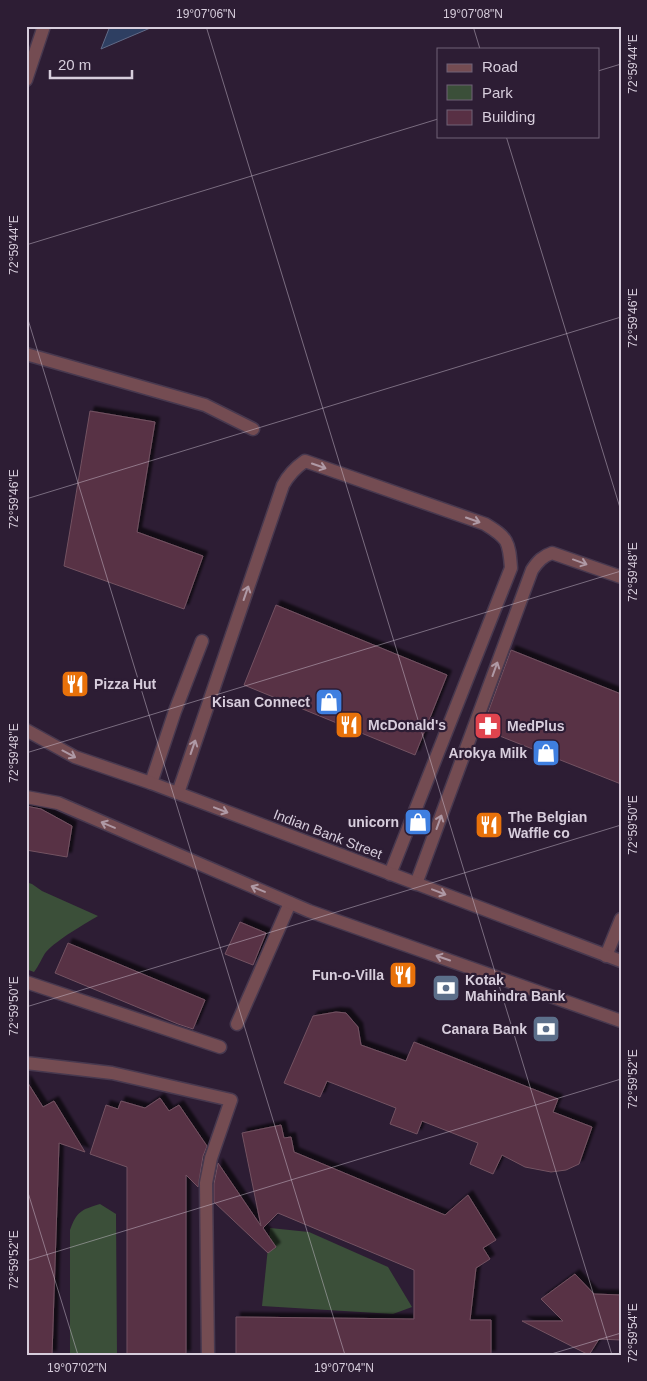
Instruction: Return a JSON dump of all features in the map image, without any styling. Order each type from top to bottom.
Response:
[{"type":"street","points":[[26,80],[44,26]]},
{"type":"street","points":[[26,354],[205,405],[253,429]]},
{"type":"street","points":[[178,793],[283,485],[288,475],[295,468],[305,461],[485,524],[500,533],[507,542],[510,550],[511,568],[390,874]]},
{"type":"street","points":[[416,884],[532,570],[538,561],[552,552],[621,577]]},
{"type":"street","points":[[152,783],[174,711],[202,642]]},
{"type":"street","name":"Indian Bank Street","points":[[26,730],[75,757],[152,783],[621,961]]},
{"type":"street","points":[[26,797],[58,803],[309,911],[621,1021]]},
{"type":"street","points":[[237,1024],[290,903]]},
{"type":"street","points":[[606,956],[621,920]]},
{"type":"street","points":[[26,982],[220,1047]]},
{"type":"street","points":[[26,1063],[112,1073],[231,1100],[211,1158],[206,1183],[208,1355]]},
{"type":"green space","points":[[26,882],[98,916],[51,947],[34,972],[26,969]]},
{"type":"green space","points":[[100,1204],[116,1214],[117,1355],[70,1355],[70,1230],[80,1212]]},
{"type":"green space","points":[[270,1228],[309,1232],[388,1267],[412,1307],[393,1314],[262,1306]]},
{"type":"water","points":[[110,26],[155,26],[101,49]]},
{"type":"building","points":[[90,411],[155,422],[137,532],[203,556],[184,609],[64,566]]},
{"type":"building","points":[[276,605],[447,675],[415,755],[244,685]]},
{"type":"building","points":[[511,650],[621,694],[621,784],[482,729]]},
{"type":"building","points":[[26,806],[41,809],[72,826],[67,857],[26,850]]},
{"type":"building","points":[[240,922],[266,933],[253,965],[225,954]]},
{"type":"building","points":[[68,943],[205,1000],[193,1029],[55,973]]},
{"type":"building","points":[[336,1012],[346,1013],[358,1027],[361,1045],[406,1061],[414,1042],[558,1099],[553,1112],[592,1127],[579,1164],[566,1170],[551,1172],[525,1167],[502,1155],[493,1174],[470,1164],[478,1143],[422,1121],[417,1134],[390,1124],[396,1108],[327,1081],[320,1097],[284,1083],[313,1016]]},
{"type":"building","points":[[26,1080],[43,1107],[54,1101],[85,1152],[59,1143],[52,1355],[26,1355]]},
{"type":"building","points":[[160,1098],[169,1111],[179,1105],[207,1146],[203,1156],[198,1187],[186,1175],[186,1355],[127,1355],[127,1167],[90,1154],[106,1105],[118,1109],[121,1101],[145,1108]]},
{"type":"building","points":[[281,1125],[284,1138],[291,1137],[294,1152],[445,1215],[468,1195],[496,1240],[483,1248],[490,1259],[476,1268],[470,1320],[491,1320],[491,1355],[236,1355],[236,1317],[414,1319],[414,1270],[278,1213],[263,1228],[276,1247],[268,1253],[214,1202],[214,1184],[218,1163],[261,1226],[242,1133]]},
{"type":"building","points":[[575,1274],[594,1294],[621,1295],[621,1340],[599,1339],[589,1355],[522,1321],[563,1321],[541,1299]]},
{"type":"place","name":"Pizza Hut","points":[[75,684]]},
{"type":"place","name":"Kisan Connect","points":[[329,702]]},
{"type":"place","name":"McDonald's","points":[[349,725]]},
{"type":"place","name":"MedPlus","points":[[488,726]]},
{"type":"place","name":"Arokya Milk","points":[[546,753]]},
{"type":"place","name":"unicorn","points":[[418,822]]},
{"type":"place","name":"The Belgian Waffle co","points":[[489,825]]},
{"type":"place","name":"Fun-o-Villa","points":[[403,975]]},
{"type":"place","name":"Kotak Mahindra Bank","points":[[446,988]]},
{"type":"place","name":"Canara Bank","points":[[546,1029]]}]
